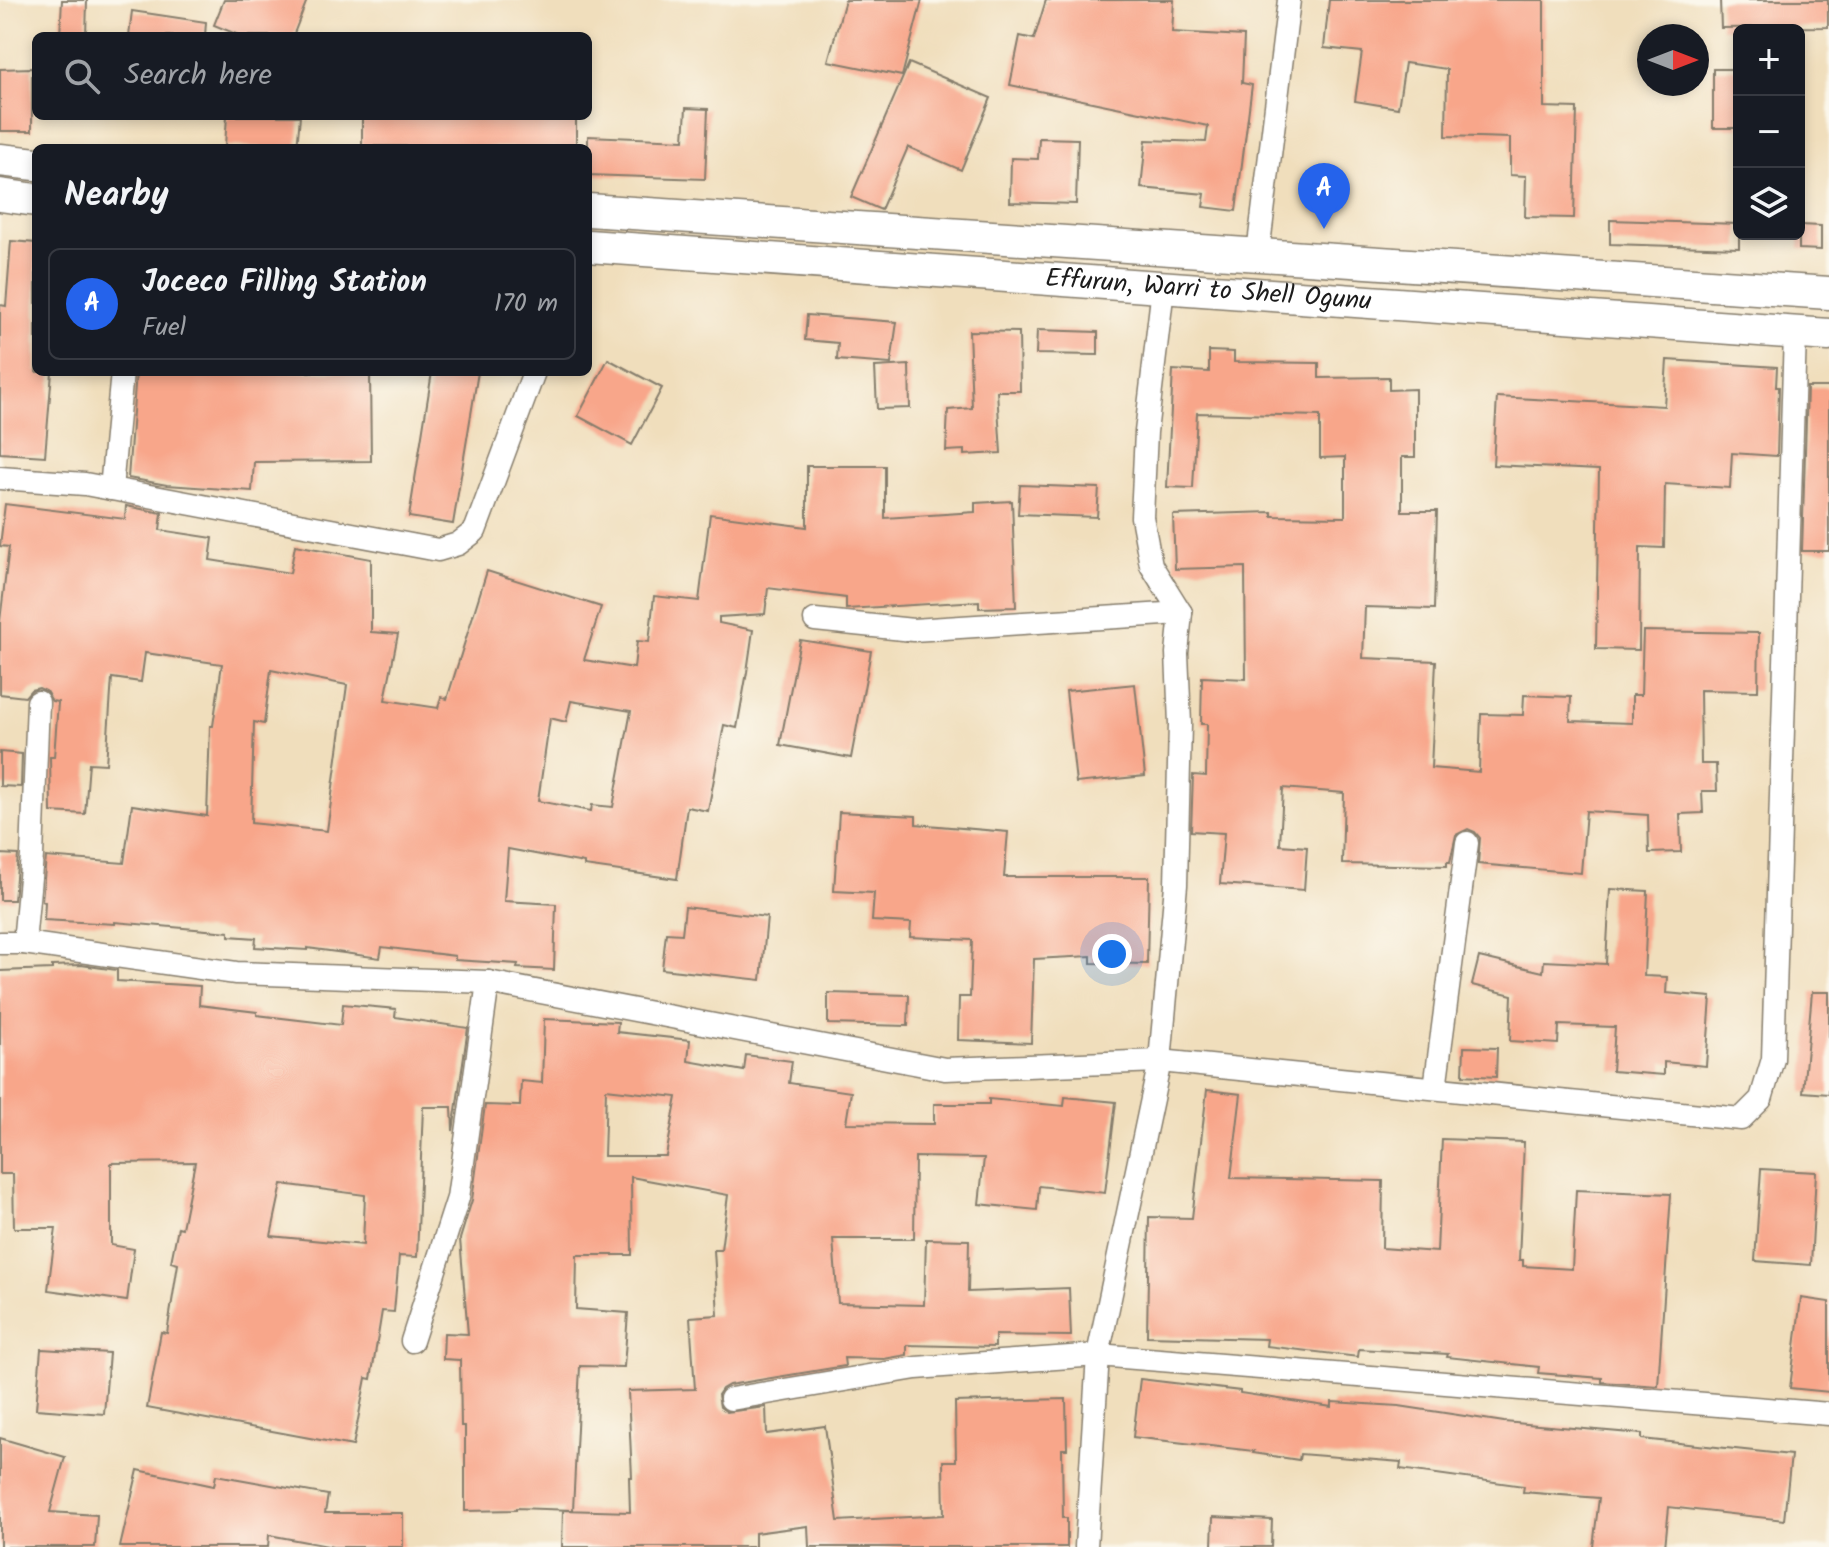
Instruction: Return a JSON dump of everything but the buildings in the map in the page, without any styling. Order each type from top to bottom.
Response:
[{"type":"street","points":[[1258,253],[1289,0]]},
{"type":"street","points":[[0,160],[32,164]]},
{"type":"street","points":[[0,195],[32,199]]},
{"type":"street","name":"Effurun, Warri to Shell Ogunu","points":[[592,210],[1829,293]]},
{"type":"street","name":"Effurun, Warri to Shell Ogunu","points":[[592,246],[1829,335]]},
{"type":"street","points":[[1086,1547],[1098,1355],[1160,1061],[1176,885],[1180,724],[1177,653],[1181,613],[1151,565],[1142,517],[1146,432],[1163,288]]},
{"type":"street","points":[[0,943],[24,943],[236,973],[488,982],[945,1069],[1160,1061],[1741,1119],[1761,1099],[1773,1059],[1795,333]]},
{"type":"street","points":[[111,489],[122,376]]},
{"type":"street","points":[[0,478],[85,484],[438,550],[458,544],[475,531],[533,376]]},
{"type":"street","points":[[815,620],[913,630],[1181,613]]},
{"type":"street","points":[[24,943],[32,856],[38,702]]},
{"type":"street","points":[[1435,1088],[1467,843]]},
{"type":"street","points":[[412,1341],[458,1198],[488,982]]},
{"type":"street","points":[[731,1399],[916,1368],[1098,1355],[1829,1414]]},
{"type":"place","name":"Joceco Filling Station","points":[[1324,229]]}]
